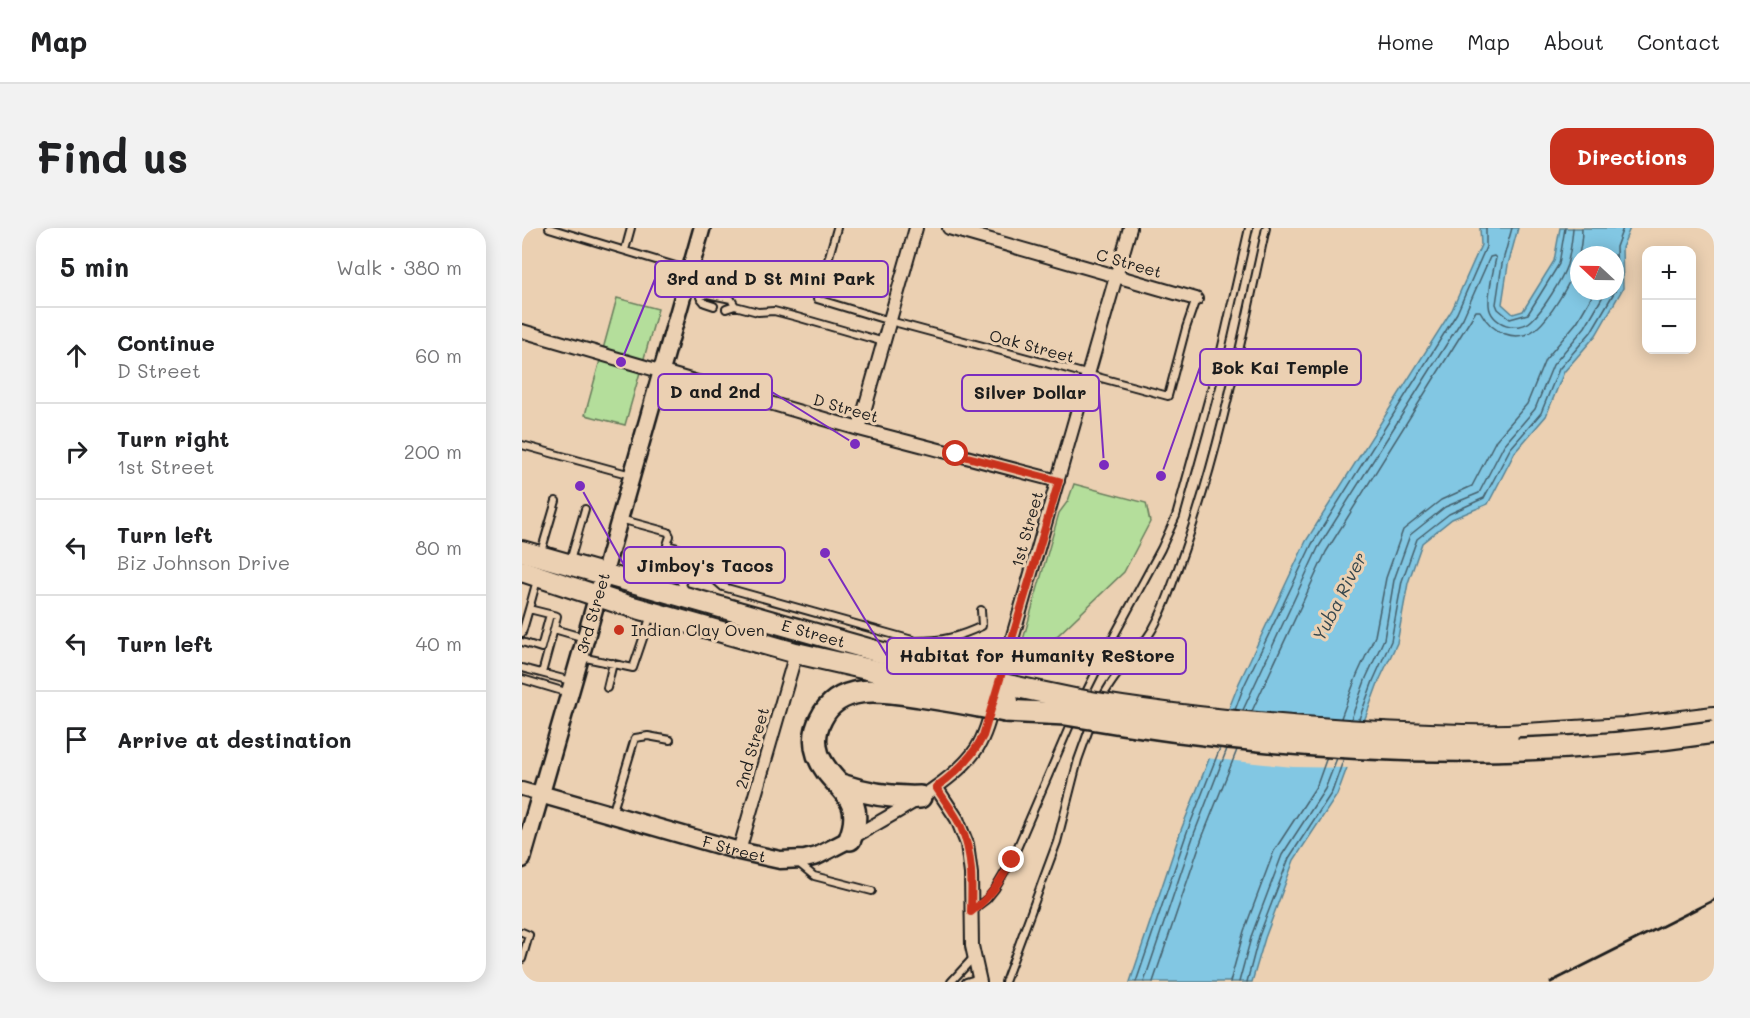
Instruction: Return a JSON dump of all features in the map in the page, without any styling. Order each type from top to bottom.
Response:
[{"type":"highway","name":"E Street","points":[[531,553],[690,599],[982,693]]},
{"type":"highway","name":"E Street","points":[[530,574],[796,653],[982,693]]},
{"type":"highway","points":[[850,839],[854,829],[854,807],[841,785],[824,766],[817,752],[815,738],[822,716],[830,706],[854,693],[876,690],[982,693],[1008,699],[1070,707],[1221,721],[1469,736],[1590,731],[1714,717]]},
{"type":"highway","points":[[1070,707],[1132,725],[1316,744],[1437,750],[1576,746],[1666,739],[1714,732]]},
{"type":"highway","points":[[841,785],[882,796],[928,792]]},
{"type":"main road","name":"3rd Street","points":[[522,859],[604,574]]},
{"type":"main road","name":"F Street","points":[[540,794],[763,858],[794,860],[816,856],[850,839]]},
{"type":"street","name":"3rd Street","points":[[604,574],[702,228]]},
{"type":"street","points":[[859,429],[916,228]]},
{"type":"street","name":"C Street","points":[[949,228],[1196,299]]},
{"type":"street","name":"1st Street","points":[[928,792],[960,769],[983,736],[1059,481],[1130,228]]},
{"type":"street","name":"D Street","points":[[522,331],[859,429],[1059,481]]},
{"type":"street","name":"2nd Street","points":[[739,851],[796,653]]},
{"type":"street","name":"F Street","points":[[522,789],[540,794]]},
{"type":"street","points":[[928,792],[962,828],[967,844],[971,874],[974,957],[980,980]]},
{"type":"street","name":"F Street","points":[[850,839],[928,792]]},
{"type":"lane","points":[[549,228],[690,270]]},
{"type":"lane","points":[[625,250],[631,228]]},
{"type":"lane","name":"Oak Street","points":[[837,228],[817,299],[1167,396],[1196,299]]},
{"type":"lane","points":[[971,912],[995,889],[1012,860],[1062,741],[1107,648],[1170,532],[1183,495],[1212,388],[1249,228]]},
{"type":"lane","points":[[1005,982],[1057,842],[1078,760],[1091,723],[1110,684],[1152,630],[1164,605],[1187,542],[1219,434],[1266,228]]},
{"type":"lane","points":[[683,293],[699,297],[705,303],[714,306]]},
{"type":"lane","points":[[699,297],[707,294],[731,299],[735,306]]},
{"type":"lane","points":[[726,309],[735,306],[758,312],[774,311],[884,342]]},
{"type":"lane","points":[[522,445],[632,475]]},
{"type":"lane","points":[[531,553],[556,501]]},
{"type":"lane","points":[[569,564],[585,509]]},
{"type":"lane","points":[[620,519],[668,532],[670,536],[668,545],[678,548],[673,567],[690,599]]},
{"type":"lane","points":[[710,570],[714,580],[723,587],[916,641],[940,641],[966,634],[982,626],[981,610]]},
{"type":"lane","points":[[522,633],[529,609],[530,574]]},
{"type":"lane","points":[[529,609],[558,616],[542,673]]},
{"type":"lane","points":[[580,656],[633,668],[652,612]]},
{"type":"lane","points":[[522,642],[541,648],[550,614]]},
{"type":"lane","points":[[554,629],[585,638]]},
{"type":"lane","points":[[607,687],[613,663]]},
{"type":"lane","points":[[522,668],[542,673],[571,687]]},
{"type":"lane","points":[[522,680],[571,687]]},
{"type":"lane","points":[[612,815],[635,738],[648,736],[670,740]]},
{"type":"lane","points":[[794,860],[814,876],[872,891]]},
{"type":"lane","points":[[522,933],[528,935],[522,959]]},
{"type":"lane","points":[[951,982],[974,957]]},
{"type":"lane","points":[[966,982],[980,980]]},
{"type":"green space","points":[[617,298],[658,309],[625,425],[585,415]]},
{"type":"green space","points":[[1074,484],[1146,503],[1150,522],[1124,572],[1034,658],[1017,661],[1059,513],[1068,501]]},
{"type":"water","name":"Yuba River","points":[[1480,228],[1518,228],[1508,265],[1502,304],[1513,314],[1523,311],[1554,261],[1560,228],[1630,228],[1623,246],[1570,246],[1570,300],[1616,300],[1596,335],[1564,372],[1546,416],[1515,452],[1488,504],[1452,519],[1422,543],[1408,583],[1397,643],[1378,683],[1337,795],[1294,860],[1265,938],[1252,982],[1130,982],[1181,830],[1239,683],[1306,541],[1452,310],[1481,245]]},
{"type":"pier","points":[[1225,710],[1368,720],[1350,768],[1293,767],[1206,758]]},
{"type":"railway","points":[[1551,982],[1714,900]]},
{"type":"place","name":"3rd and D St Mini Park","points":[[621,362]]},
{"type":"place","name":"D and 2nd","points":[[855,444]]},
{"type":"place","name":"Silver Dollar","points":[[1104,465]]},
{"type":"place","name":"Bok Kai Temple","points":[[1161,476]]},
{"type":"place","name":"Jimboy's Tacos","points":[[580,486]]},
{"type":"place","name":"Habitat for Humanity ReStore","points":[[825,553]]},
{"type":"place","name":"Indian Clay Oven","points":[[619,630]]},
{"type":"route","points":[[956,454],[1059,481],[983,736],[978,747],[960,769],[936,787],[962,828],[967,844],[972,890],[971,912],[995,889],[1012,860]]}]
